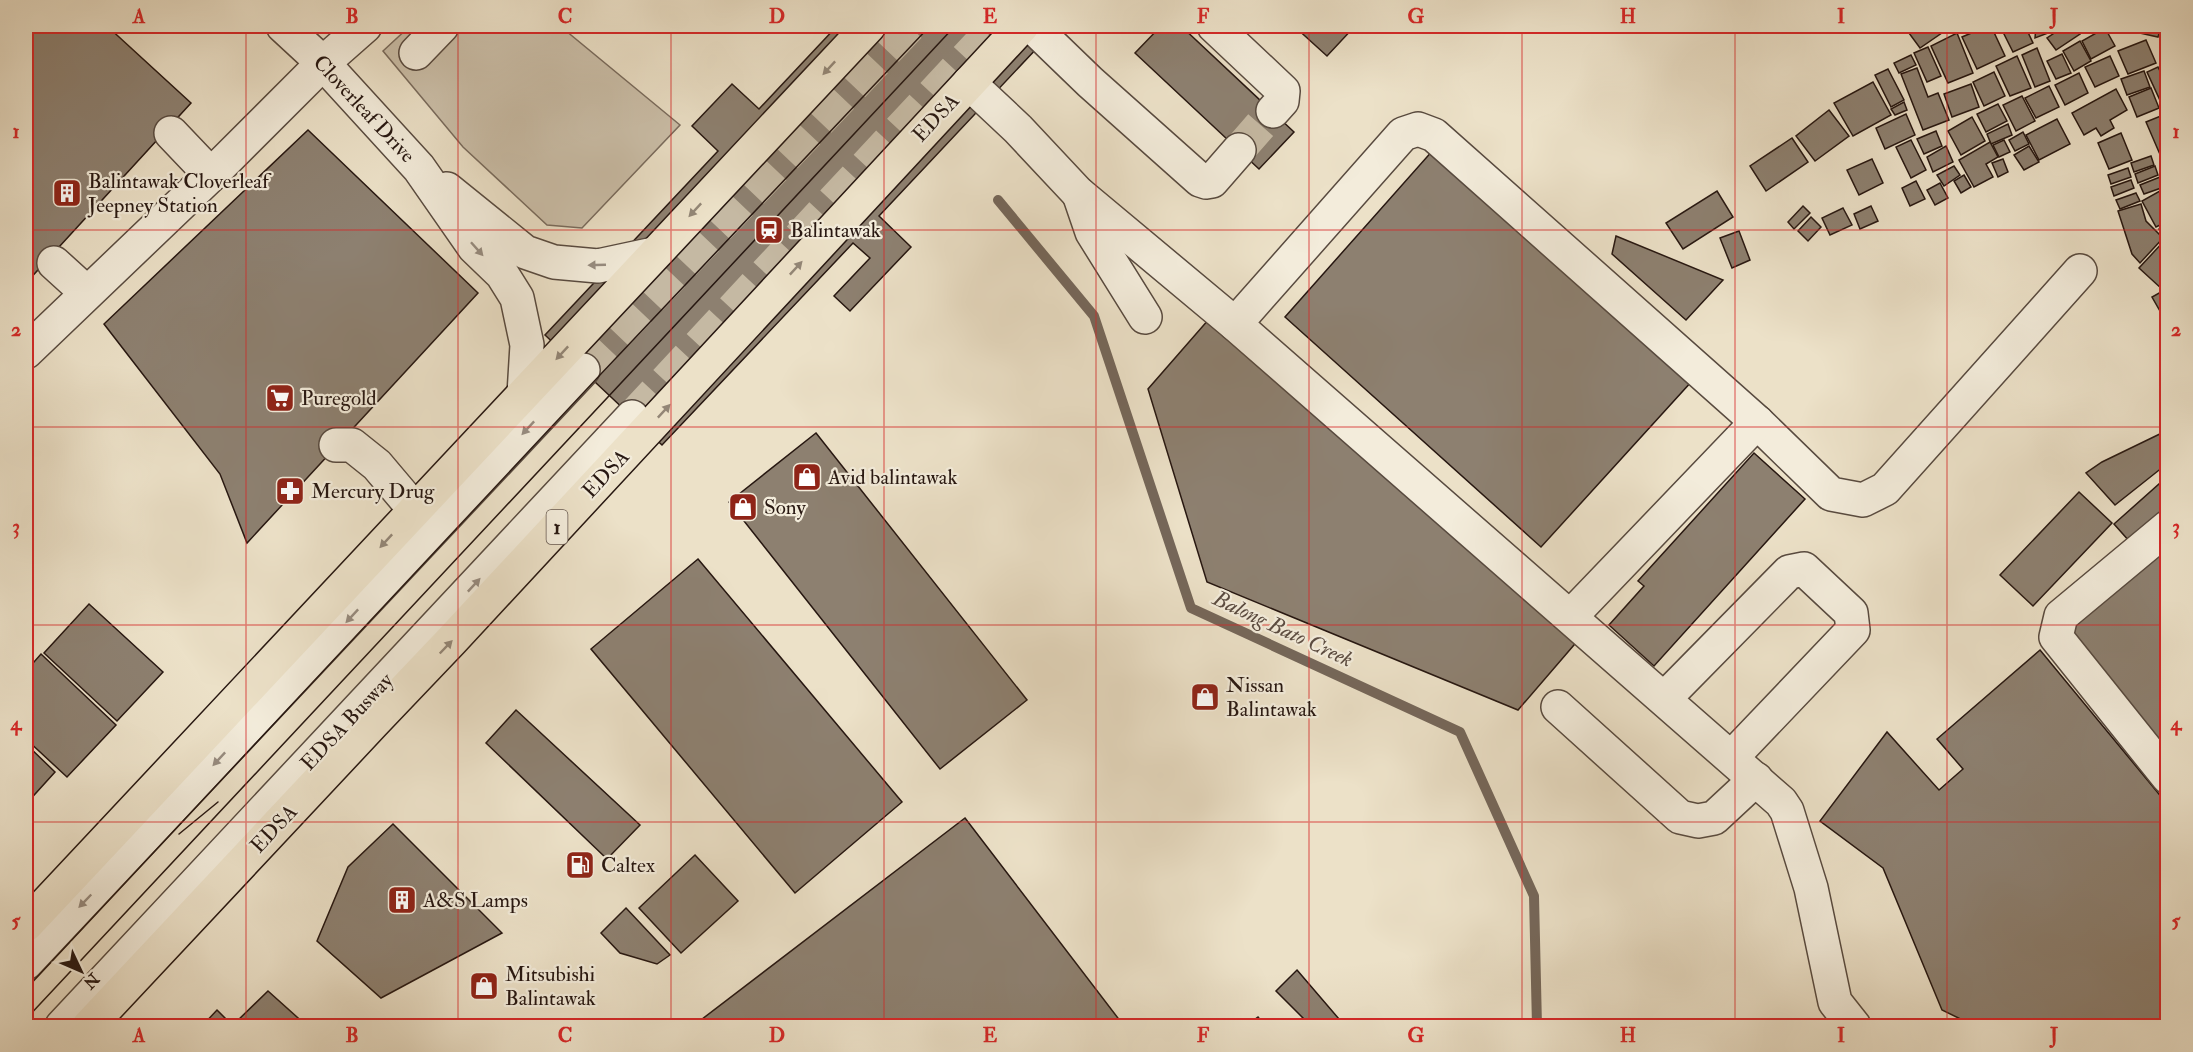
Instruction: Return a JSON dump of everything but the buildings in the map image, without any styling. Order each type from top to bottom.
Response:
[{"type":"highway","points":[[26,925],[869,26]]},
{"type":"highway","name":"EDSA","points":[[89,1026],[452,640],[1022,26]]},
{"type":"street","name":"Cloverleaf Drive","points":[[283,26],[323,63],[419,168],[474,247],[502,274],[517,298],[527,345],[524,394]]},
{"type":"street","points":[[26,351],[211,175],[323,63],[365,26]]},
{"type":"street","points":[[416,53],[442,26]]},
{"type":"street","points":[[1032,26],[1090,82],[1200,180],[1206,183],[1212,181],[1239,150]]},
{"type":"street","points":[[1219,27],[1283,91],[1282,101],[1274,111]]},
{"type":"street","points":[[969,83],[1018,129],[1078,193],[1235,324],[1781,802],[1787,811],[1811,888],[1840,1018]]},
{"type":"street","points":[[1235,324],[1402,134],[1418,129],[1434,135],[1756,422],[1831,494],[1863,500],[1885,489],[2080,271]]},
{"type":"street","points":[[171,132],[211,175]]},
{"type":"street","name":"Cloverleaf Drive","points":[[419,168],[525,252],[554,262],[598,266],[654,254]]},
{"type":"street","points":[[1078,193],[1092,232],[1145,317]]},
{"type":"street","points":[[54,263],[87,293]]},
{"type":"street","points":[[26,963],[583,370]]},
{"type":"street","name":"EDSA Busway","points":[[62,1026],[632,417]]},
{"type":"street","points":[[1571,616],[1756,422]]},
{"type":"street","points":[[336,445],[352,445],[377,465],[415,510]]},
{"type":"street","points":[[2168,527],[2061,616],[2056,637],[2168,777]]},
{"type":"street","points":[[1665,699],[1790,573],[1804,569],[1851,613],[1853,630],[1732,757]]},
{"type":"street","points":[[1558,707],[1680,817],[1698,821],[1714,818],[1756,779]]},
{"type":"shaded area","points":[[410,26],[560,26],[680,125],[582,228],[547,225],[463,147],[383,51]]},
{"type":"waterway","name":"Balong Bato Creek","points":[[998,200],[1094,316],[1191,608],[1460,732],[1534,896],[1537,1026]]},
{"type":"tunnel","points":[[583,370],[910,26]]},
{"type":"tunnel","points":[[632,417],[996,26]]},
{"type":"tunnel","points":[[1239,150],[1273,111]]},
{"type":"tram line","points":[[26,989],[930,26]]},
{"type":"tram line","points":[[26,1019],[955,26]]},
{"type":"tram line","points":[[179,834],[218,802]]},
{"type":"place","name":"Balintawak Cloverleaf Jeepney Station","points":[[67,193]]},
{"type":"place","name":"Balintawak","points":[[769,230]]},
{"type":"place","name":"Puregold","points":[[280,398]]},
{"type":"place","name":"Avid balintawak","points":[[807,477]]},
{"type":"place","name":"Mercury Drug","points":[[290,491]]},
{"type":"place","name":"Sony","points":[[743,507]]},
{"type":"place","name":"Nissan Balintawak","points":[[1205,697]]},
{"type":"place","name":"Caltex","points":[[580,865]]},
{"type":"place","name":"A&S Lamps","points":[[402,900]]},
{"type":"place","name":"Mitsubishi Balintawak","points":[[484,986]]}]
